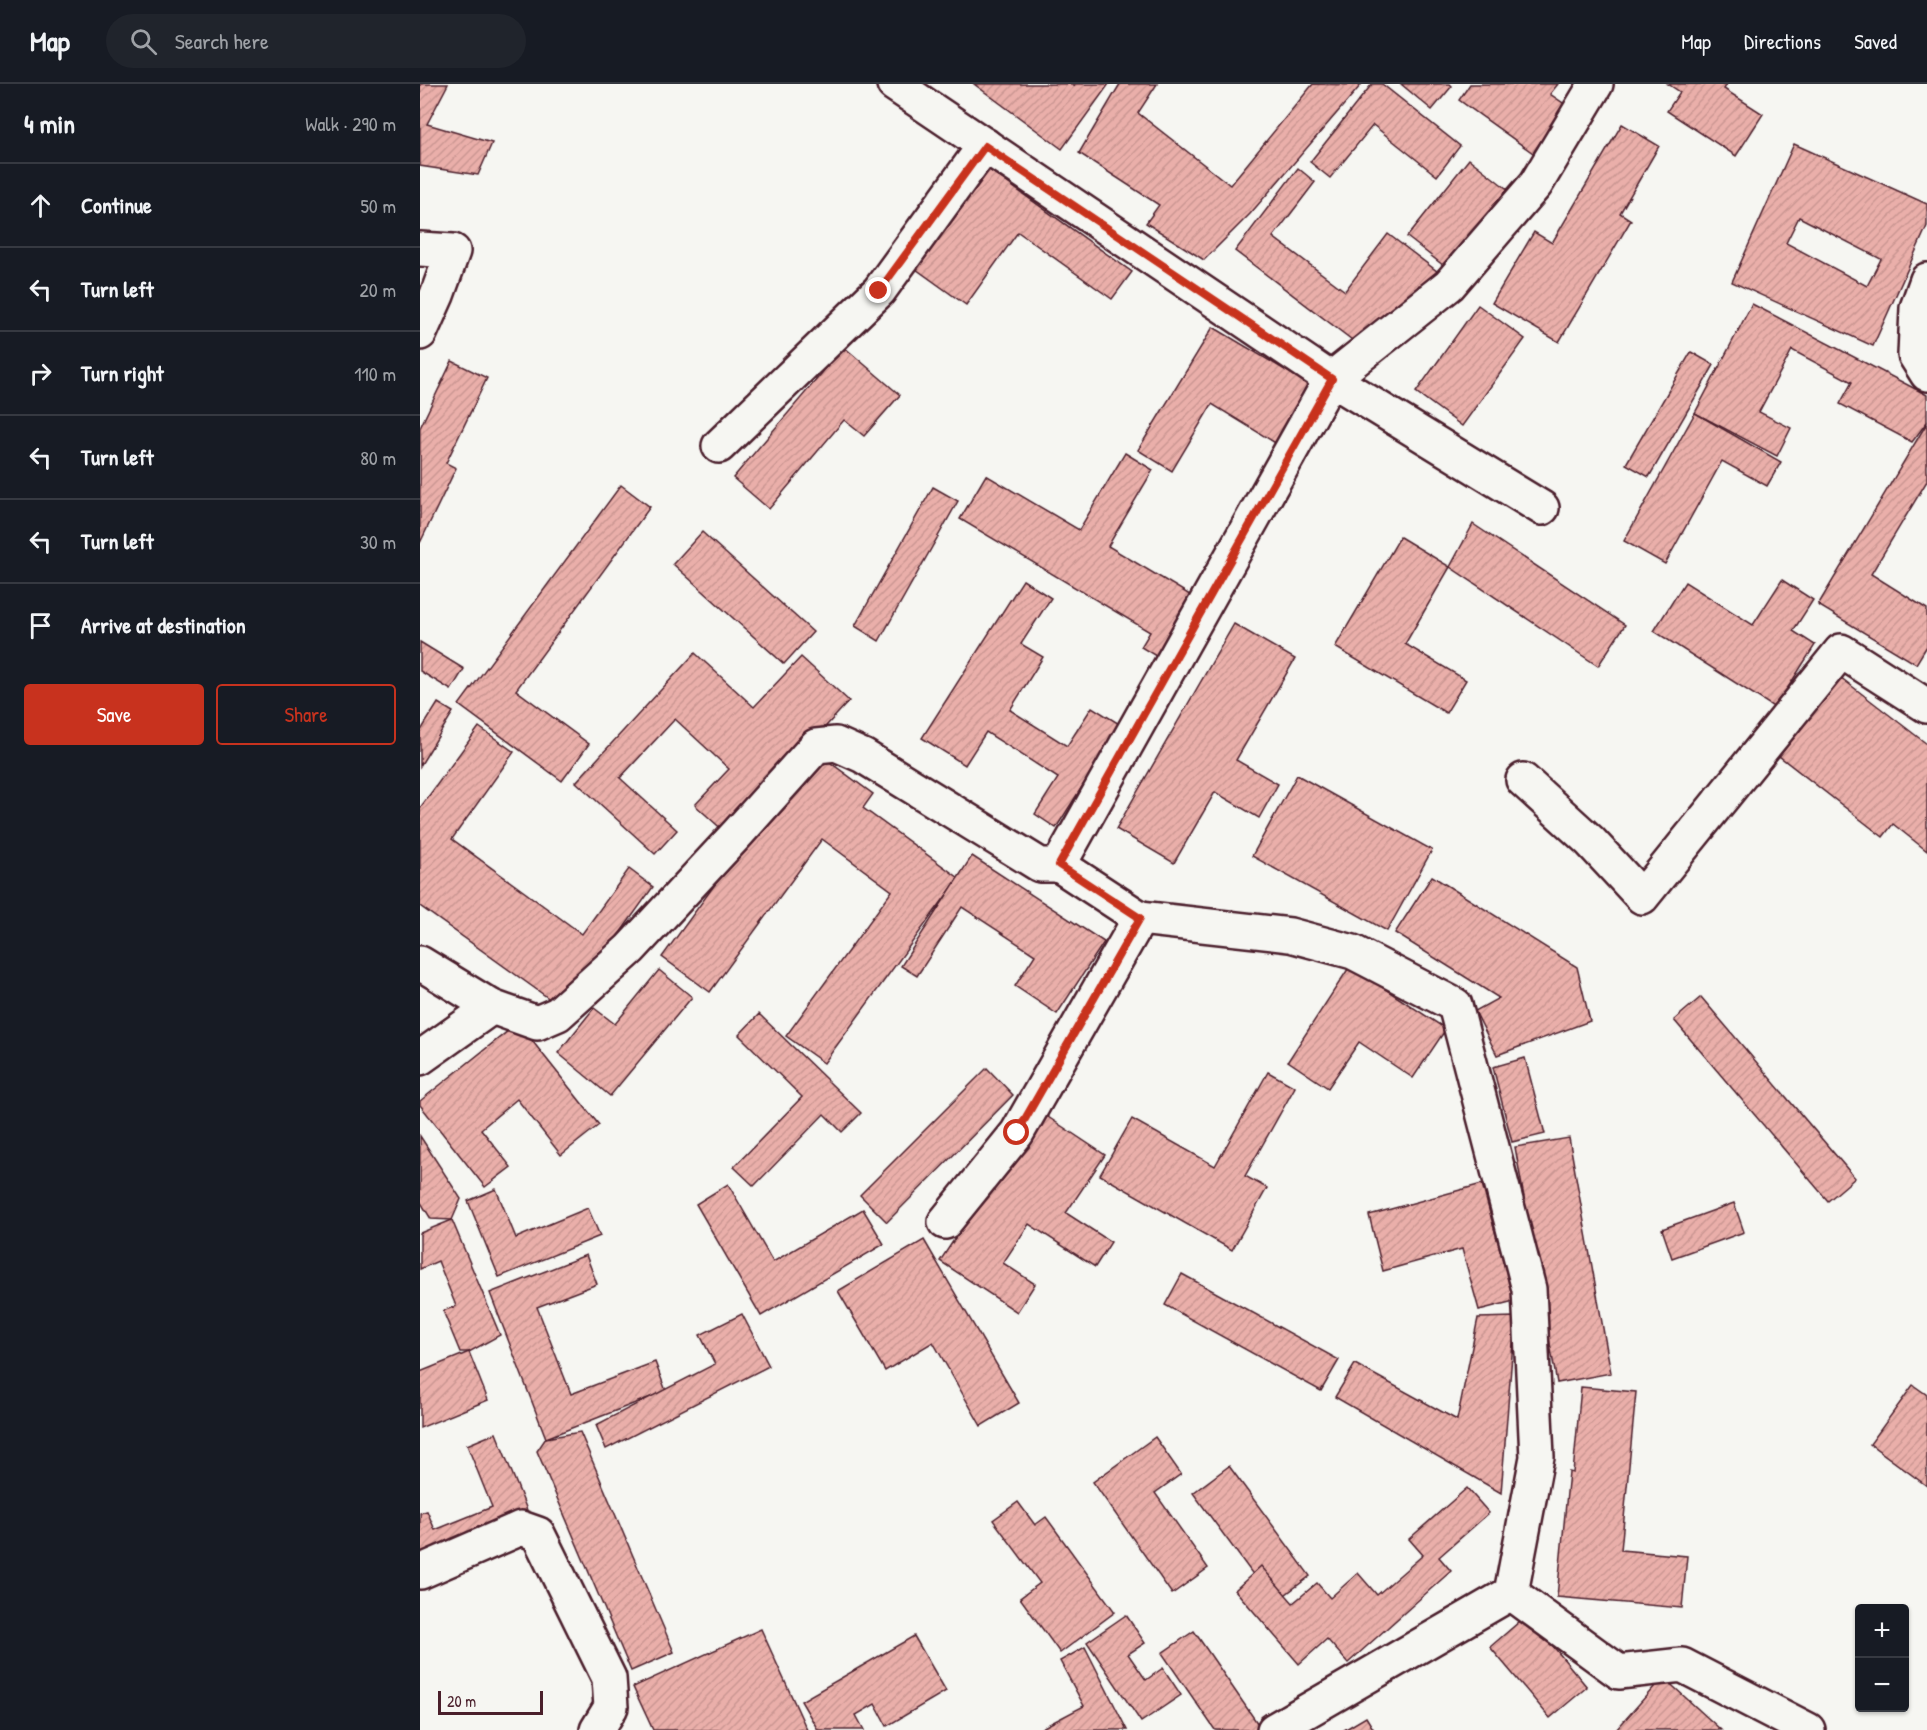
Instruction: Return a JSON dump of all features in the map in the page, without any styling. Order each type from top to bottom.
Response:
[{"type":"street","points":[[894,84],[1332,379],[1542,508]]},
{"type":"street","points":[[1059,865],[1332,379],[1449,285],[1536,184],[1596,84]]},
{"type":"street","points":[[719,446],[879,291],[985,146]]},
{"type":"street","points":[[420,249],[453,251],[420,333]]},
{"type":"street","points":[[1927,280],[1917,308],[1915,355],[1927,374]]},
{"type":"street","points":[[1523,780],[1590,841],[1642,897],[1841,651],[1927,706]]},
{"type":"street","points":[[420,963],[492,1007],[537,1023],[558,1014],[630,949],[816,746],[836,744],[863,756],[1040,865],[1059,865],[1140,918],[1290,935],[1353,952],[1455,1005],[1529,1289],[1538,1457],[1511,1593],[1275,1730]]},
{"type":"street","points":[[945,1222],[1017,1133],[1140,918]]},
{"type":"street","points":[[420,1058],[492,1007]]},
{"type":"street","points":[[420,1572],[521,1528],[538,1534],[609,1678],[611,1707],[597,1730]]},
{"type":"street","points":[[1511,1593],[1619,1672],[1682,1665],[1808,1730]]},
{"type":"building","points":[[420,84],[448,84],[427,124],[492,143],[478,175],[420,166]]},
{"type":"building","points":[[974,84],[1072,84],[1074,86],[1075,84],[1109,84],[1062,149]]},
{"type":"building","points":[[1120,84],[1157,84],[1138,113],[1230,185],[1313,84],[1361,85],[1250,214],[1204,260],[1146,223],[1159,205],[1079,153]]},
{"type":"building","points":[[1372,84],[1382,84],[1460,146],[1437,176],[1373,125],[1330,178],[1310,162]]},
{"type":"building","points":[[1401,84],[1450,84],[1452,86],[1432,110]]},
{"type":"building","points":[[1470,84],[1558,84],[1550,94],[1566,105],[1533,153],[1459,100]]},
{"type":"building","points":[[1668,84],[1727,84],[1724,89],[1763,114],[1736,156],[1667,111],[1680,92]]},
{"type":"building","points":[[1622,124],[1659,146],[1620,213],[1631,220],[1559,342],[1492,303],[1534,232],[1552,243]]},
{"type":"building","points":[[1794,144],[1927,204],[1927,226],[1873,346],[1732,282]],"holes":[[[1799,217],[1881,259],[1867,286],[1786,243]]]},
{"type":"building","points":[[1469,159],[1515,195],[1453,273],[1407,237]]},
{"type":"building","points":[[1298,168],[1315,182],[1273,237],[1345,291],[1388,234],[1446,278],[1433,296],[1419,285],[1368,352],[1235,251]]},
{"type":"building","points":[[988,169],[1132,272],[1112,299],[1018,232],[966,305],[916,269]]},
{"type":"building","points":[[1752,304],[1927,395],[1927,422],[1912,442],[1840,404],[1852,382],[1792,350],[1759,412],[1791,428],[1777,456],[1695,413]]},
{"type":"building","points":[[1478,305],[1525,339],[1462,426],[1416,392]]},
{"type":"building","points":[[1213,327],[1335,400],[1282,447],[1212,404],[1172,471],[1138,450]]},
{"type":"building","points":[[844,347],[900,395],[864,436],[844,420],[769,509],[733,478]]},
{"type":"building","points":[[1691,352],[1714,365],[1649,477],[1626,464]]},
{"type":"building","points":[[452,361],[487,378],[446,463],[456,468],[420,543],[420,428]]},
{"type":"building","points":[[1695,413],[1781,462],[1767,486],[1722,461],[1665,564],[1624,541]]},
{"type":"building","points":[[1927,423],[1927,481],[1871,574],[1927,609],[1927,646],[1916,664],[1818,605]]},
{"type":"building","points":[[1125,453],[1153,470],[1108,546],[1205,604],[1169,664],[1141,647],[1150,632],[960,519],[986,475],[1079,530]]},
{"type":"building","points":[[621,485],[650,507],[516,690],[589,744],[562,781],[459,705]]},
{"type":"building","points":[[933,487],[958,501],[879,641],[855,626]]},
{"type":"building","points":[[1473,524],[1625,625],[1598,666],[1450,567]]},
{"type":"building","points":[[702,532],[813,632],[784,664],[673,564]]},
{"type":"building","points":[[1400,537],[1450,567],[1405,644],[1466,680],[1446,713],[1335,647]]},
{"type":"building","points":[[1023,580],[1051,598],[1021,644],[1043,657],[1010,710],[1067,746],[1092,707],[1121,725],[1056,828],[1035,814],[1058,778],[986,732],[965,765],[922,738]]},
{"type":"building","points":[[1782,580],[1813,600],[1793,631],[1815,645],[1775,708],[1654,631],[1685,582],[1753,625]]},
{"type":"building","points":[[1234,624],[1295,659],[1236,760],[1278,784],[1259,818],[1215,792],[1174,863],[1116,829]]},
{"type":"building","points":[[420,642],[464,669],[451,690],[420,671]]},
{"type":"building","points":[[695,653],[754,707],[801,657],[849,701],[727,834],[695,805],[729,769],[675,719],[620,778],[677,830],[655,854],[576,782]]},
{"type":"building","points":[[1840,677],[1927,744],[1927,851],[1893,824],[1883,837],[1779,756]]},
{"type":"building","points":[[438,703],[453,712],[420,766],[420,732]]},
{"type":"building","points":[[479,727],[514,752],[452,839],[582,934],[629,869],[653,887],[565,1010],[420,906],[420,808]]},
{"type":"building","points":[[813,750],[873,794],[863,808],[959,878],[824,1063],[786,1036],[892,891],[822,839],[710,992],[662,957]]},
{"type":"building","points":[[1297,775],[1432,850],[1387,931],[1252,856]]},
{"type":"building","points":[[972,856],[1104,942],[1057,1014],[1015,986],[1035,955],[962,907],[917,976],[901,966]]},
{"type":"building","points":[[1432,876],[1577,967],[1590,1021],[1497,1055],[1475,1011],[1499,998],[1395,933]]},
{"type":"building","points":[[1350,966],[1446,1029],[1413,1078],[1359,1042],[1328,1088],[1288,1061]]},
{"type":"building","points":[[659,970],[692,997],[610,1096],[558,1053],[594,1008],[615,1024]]},
{"type":"building","points":[[1701,997],[1855,1178],[1828,1201],[1674,1020]]},
{"type":"building","points":[[759,1014],[861,1113],[842,1132],[824,1114],[754,1186],[734,1167],[802,1097],[739,1035]]},
{"type":"building","points":[[518,1023],[599,1125],[561,1155],[517,1099],[481,1129],[511,1167],[485,1187],[420,1105],[420,1101]]},
{"type":"building","points":[[1525,1058],[1545,1134],[1512,1142],[1493,1067]]},
{"type":"building","points":[[987,1068],[1013,1095],[887,1222],[860,1195]]},
{"type":"building","points":[[1268,1072],[1295,1087],[1245,1176],[1267,1188],[1232,1250],[1100,1175],[1132,1119],[1215,1166]]},
{"type":"building","points":[[1039,1111],[1105,1155],[1066,1213],[1111,1242],[1095,1267],[1029,1224],[1003,1263],[1035,1284],[1017,1312],[940,1261]]},
{"type":"building","points":[[420,1136],[461,1199],[452,1220],[431,1219],[420,1201]]},
{"type":"building","points":[[1569,1138],[1611,1373],[1557,1383],[1515,1147]]},
{"type":"building","points":[[728,1184],[773,1262],[863,1209],[884,1244],[761,1316],[696,1204]]},
{"type":"building","points":[[1482,1184],[1514,1301],[1479,1310],[1462,1249],[1383,1271],[1369,1215]]},
{"type":"building","points":[[496,1189],[516,1238],[588,1208],[600,1236],[499,1277],[468,1201]]},
{"type":"building","points":[[1734,1203],[1744,1232],[1672,1258],[1662,1229]]},
{"type":"building","points":[[452,1220],[500,1335],[469,1352],[460,1352],[443,1311],[456,1306],[438,1261],[420,1269],[420,1233]]},
{"type":"building","points":[[924,1240],[1019,1403],[981,1426],[933,1342],[885,1371],[838,1291]]},
{"type":"building","points":[[586,1255],[597,1284],[537,1307],[571,1394],[655,1362],[666,1391],[546,1438],[490,1293]]},
{"type":"building","points":[[1182,1274],[1339,1360],[1321,1391],[1165,1305]]},
{"type":"building","points":[[742,1314],[769,1366],[606,1449],[596,1425],[715,1364],[700,1335]]},
{"type":"building","points":[[1515,1317],[1501,1493],[1335,1397],[1355,1364],[1457,1420],[1478,1318]]},
{"type":"building","points":[[469,1352],[488,1400],[420,1428],[420,1372]]},
{"type":"building","points":[[1913,1385],[1927,1395],[1927,1486],[1870,1444]]},
{"type":"building","points":[[1581,1387],[1636,1392],[1621,1550],[1687,1556],[1682,1608],[1557,1597],[1569,1472],[1573,1473]]},
{"type":"building","points":[[580,1432],[674,1652],[631,1671],[537,1451],[546,1438]]},
{"type":"building","points":[[496,1433],[529,1515],[420,1559],[420,1513],[427,1511],[435,1530],[492,1507],[467,1445]]},
{"type":"building","points":[[1155,1437],[1181,1474],[1155,1493],[1208,1568],[1172,1594],[1093,1482]]},
{"type":"building","points":[[1229,1466],[1310,1576],[1274,1603],[1193,1493]]},
{"type":"building","points":[[1467,1488],[1489,1513],[1439,1557],[1451,1571],[1348,1663],[1327,1639],[1299,1664],[1235,1590],[1261,1566],[1293,1603],[1317,1583],[1330,1598],[1358,1573],[1377,1595],[1423,1555],[1409,1539]]},
{"type":"building","points":[[1018,1502],[1035,1525],[1046,1517],[1115,1612],[1060,1653],[1020,1598],[1040,1583],[993,1520]]},
{"type":"building","points":[[1126,1615],[1145,1643],[1128,1654],[1146,1680],[1163,1668],[1181,1695],[1141,1722],[1087,1642]]},
{"type":"building","points":[[1527,1615],[1587,1687],[1550,1718],[1490,1647]]},
{"type":"building","points":[[761,1629],[807,1730],[653,1730],[633,1687]]},
{"type":"building","points":[[1194,1631],[1262,1730],[1215,1730],[1162,1653]]},
{"type":"building","points":[[914,1636],[946,1691],[887,1726],[875,1704],[856,1715],[864,1730],[818,1730],[801,1701]]},
{"type":"building","points":[[1085,1647],[1127,1730],[1038,1730],[1084,1706],[1060,1661]]},
{"type":"building","points":[[1663,1677],[1721,1730],[1616,1730]]},
{"type":"building","points":[[1366,1717],[1374,1730],[1344,1730]]},
{"type":"route","points":[[879,291],[985,146],[1332,379],[1059,865],[1140,918],[1017,1133]]}]
